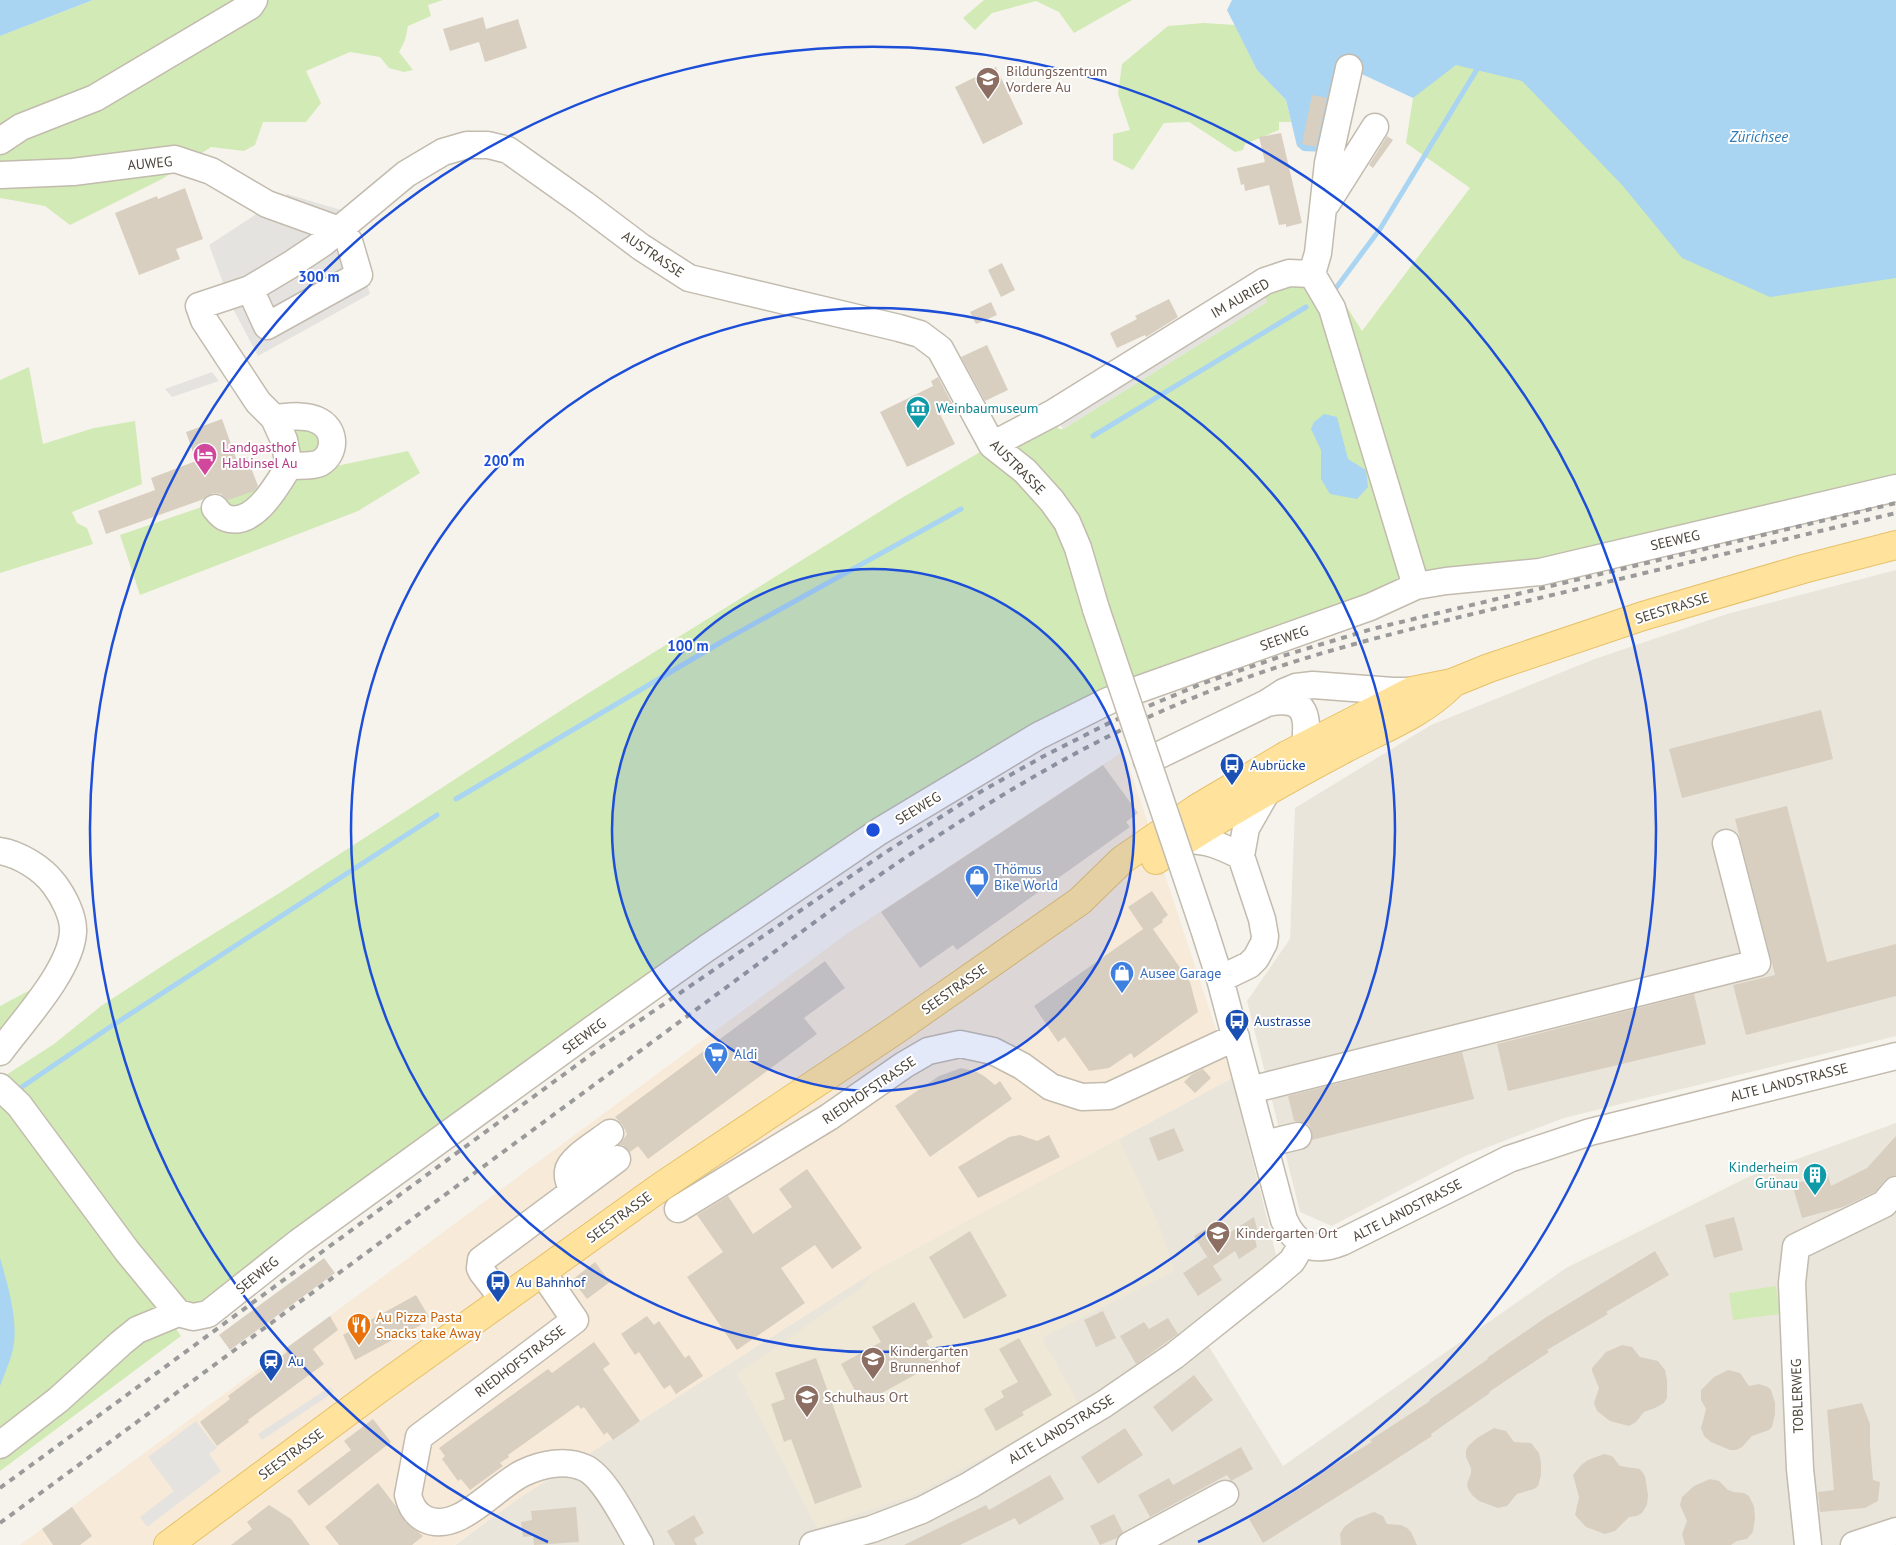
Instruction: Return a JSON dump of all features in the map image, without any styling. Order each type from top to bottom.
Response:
[{"type":"main road","name":"SEESTRASSE","points":[[1080,901],[1122,860],[1232,786],[1305,745],[1412,691],[1452,683],[1489,668],[1643,616],[1803,569],[1896,545]]},
{"type":"main road","name":"SEESTRASSE","points":[[168,1545],[502,1299],[662,1186],[898,1028],[1080,901],[1133,875],[1185,840],[1343,749],[1420,710],[1438,698],[1452,683]]},
{"type":"street","points":[[0,141],[21,127],[95,98],[250,6],[254,0]]},
{"type":"street","points":[[1350,68],[1328,163],[1318,253],[1312,274],[1332,308],[1416,586]]},
{"type":"street","points":[[1324,208],[1375,128]]},
{"type":"street","name":"AUSTRASSE","points":[[274,418],[258,402],[204,320],[199,306],[250,289],[290,265],[339,230],[406,174],[443,152],[467,145],[488,145],[508,150],[641,247],[689,278],[899,328],[920,334],[940,348],[992,445],[1025,471],[1052,501],[1067,522],[1078,548],[1096,608],[1220,979],[1284,1220],[1288,1228],[1302,1244]]},
{"type":"street","name":"AUWEG","points":[[0,175],[73,172],[175,159],[211,171],[248,194],[288,213],[339,230]]},
{"type":"street","points":[[250,289],[267,326],[359,275],[349,241],[339,230]]},
{"type":"street","name":"IM AURIED","points":[[992,445],[1053,413],[1266,281],[1289,273],[1312,274]]},
{"type":"street","points":[[215,508],[224,518],[235,520],[253,513],[267,500],[289,466],[284,440],[274,418],[300,417],[317,420],[330,430],[333,444],[329,456],[318,464],[289,466]]},
{"type":"street","name":"SEEWEG","points":[[178,1312],[193,1317],[208,1314],[299,1242],[707,948],[880,831],[1038,736],[1108,701],[1370,607],[1416,586],[1446,581],[1540,572],[1896,488]]},
{"type":"street","points":[[1147,761],[1267,703],[1284,692],[1296,688],[1313,686],[1393,692],[1412,691]]},
{"type":"street","points":[[1267,703],[1290,701],[1301,706],[1306,715],[1305,745]]},
{"type":"street","points":[[1220,979],[1249,965],[1256,958],[1264,942],[1265,936],[1262,919],[1241,856],[1246,828],[1266,793]]},
{"type":"street","points":[[1185,840],[1202,840],[1241,856]]},
{"type":"street","points":[[1250,1090],[1757,963],[1726,843]]},
{"type":"street","points":[[0,851],[13,853],[48,875],[66,901],[73,932],[66,957],[55,979],[0,1052]]},
{"type":"street","name":"RIEDHOFSTRASSE","points":[[678,1209],[829,1118],[928,1050],[960,1044],[993,1052],[1022,1066],[1051,1087],[1082,1097],[1109,1096],[1236,1037]]},
{"type":"street","name":"ALTE LANDSTRASSE","points":[[813,1545],[872,1529],[922,1510],[970,1485],[1104,1404],[1174,1356],[1272,1278],[1292,1261],[1302,1244],[1318,1249],[1329,1247],[1509,1159],[1590,1132],[1896,1056]]},
{"type":"street","points":[[0,1087],[19,1105],[128,1251],[178,1312],[137,1330],[58,1400],[0,1445]]},
{"type":"street","points":[[573,1191],[568,1179],[568,1169],[575,1160],[610,1133]]},
{"type":"street","points":[[1264,1144],[1298,1136]]},
{"type":"street","points":[[502,1299],[482,1272],[480,1268],[481,1260],[617,1159]]},
{"type":"street","name":"TOBLERWEG","points":[[1808,1545],[1800,1469],[1792,1283],[1796,1248],[1884,1204],[1896,1190]]},
{"type":"street","name":"RIEDHOFSTRASSE","points":[[542,1272],[575,1320],[419,1437],[408,1495],[410,1504],[420,1516],[432,1523],[452,1521],[521,1473],[542,1465],[567,1463],[585,1468],[603,1484],[640,1545]]},
{"type":"street","points":[[1130,1545],[1225,1494]]},
{"type":"street","points":[[1854,1545],[1896,1531]]},
{"type":"shaded area","points":[[287,194],[341,210],[353,231],[370,294],[258,356],[232,307],[209,245]]},
{"type":"shaded area","points":[[1257,286],[1267,302],[1063,429],[1053,413]]},
{"type":"shaded area","points":[[212,372],[219,381],[172,397],[165,389]]},
{"type":"shaded area","points":[[1896,570],[1896,1036],[1564,1118],[1465,1156],[1332,1226],[1300,1212],[1247,1001],[1290,939],[1295,808],[1431,725],[1592,660],[1727,614]]},
{"type":"shaded area","points":[[1124,751],[1232,1078],[875,1271],[519,1498],[454,1545],[20,1545],[845,935]]},
{"type":"shaded area","points":[[1232,1078],[1283,1283],[1208,1345],[1283,1466],[1566,1268],[1748,1177],[1896,1123],[1896,1545],[455,1545],[519,1498],[875,1271]]},
{"type":"shaded area","points":[[1119,1139],[1161,1230],[1174,1271],[1042,1338],[1079,1405],[916,1494],[817,1528],[737,1374],[860,1289],[875,1271]]},
{"type":"shaded area","points":[[330,1387],[334,1392],[262,1440],[258,1434]]},
{"type":"shaded area","points":[[196,1421],[217,1448],[209,1454],[221,1471],[147,1527],[140,1517],[174,1491],[148,1457]]},
{"type":"green space","points":[[93,0],[443,0],[428,5],[431,16],[408,26],[405,40],[399,52],[413,70],[404,72],[389,68],[380,57],[350,52],[306,71],[321,103],[306,122],[263,122],[255,145],[244,151],[211,147],[162,179],[70,225],[45,206],[0,198],[0,36]]},
{"type":"green space","points":[[984,0],[1132,0],[1074,33],[1059,12],[1036,1],[992,13],[975,30],[963,18]]},
{"type":"green space","points":[[1204,23],[1235,25],[1257,70],[1286,100],[1291,122],[1279,122],[1279,130],[1245,144],[1243,150],[1235,152],[1189,122],[1164,123],[1133,170],[1113,160],[1113,134],[1130,130],[1118,94],[1122,64],[1168,26]]},
{"type":"green space","points":[[1484,43],[1896,258],[1896,488],[1446,581],[1134,691],[880,831],[208,1314],[167,1316],[181,1336],[0,1471],[0,1079],[54,1044],[101,1006],[173,959],[278,894],[571,704],[900,499],[992,445],[1055,423],[1059,429],[1063,429],[1267,302],[1257,286],[1289,273],[1333,308],[1343,301],[1362,331],[1470,188],[1406,143],[1413,98],[1425,56]]},
{"type":"green space","points":[[29,367],[43,444],[94,428],[135,421],[142,484],[72,512],[77,523],[87,528],[93,544],[0,573],[0,380]]},
{"type":"green space","points":[[297,424],[312,424],[327,444],[304,463],[289,434]]},
{"type":"green space","points":[[408,451],[420,473],[358,511],[140,595],[120,535],[298,474]]},
{"type":"green space","points":[[45,982],[0,1049],[0,1006]]},
{"type":"green space","points":[[1776,1286],[1780,1314],[1733,1320],[1729,1293]]},
{"type":"water","points":[[0,0],[93,0],[0,36]]},
{"type":"water","name":"Zürichsee","points":[[1232,0],[1896,0],[1896,278],[1770,297],[1682,258],[1623,186],[1522,81],[1456,65],[1413,98],[1349,68],[1324,152],[1303,151],[1297,146],[1286,100],[1257,70],[1227,10]]},
{"type":"water","points":[[1324,414],[1337,417],[1348,459],[1366,470],[1368,487],[1357,499],[1330,494],[1321,479],[1321,450],[1311,429],[1314,422]]},
{"type":"water","points":[[0,1258],[12,1305],[15,1330],[12,1353],[0,1386]]},
{"type":"building","points":[[483,17],[486,29],[518,19],[527,48],[485,62],[479,42],[450,51],[443,29]]},
{"type":"building","points":[[996,67],[1023,124],[983,144],[955,87]]},
{"type":"building","points":[[1312,95],[1327,98],[1316,147],[1302,144]]},
{"type":"building","points":[[1281,133],[1302,223],[1286,227],[1286,224],[1279,225],[1269,185],[1245,191],[1244,184],[1241,185],[1237,168],[1265,162],[1259,137]]},
{"type":"building","points":[[1387,136],[1393,140],[1373,168],[1369,165]]},
{"type":"building","points":[[185,188],[203,239],[176,249],[180,259],[139,275],[115,213],[157,196],[158,199]]},
{"type":"building","points":[[1002,263],[1015,290],[1001,297],[988,270]]},
{"type":"building","points":[[1169,299],[1178,317],[1146,337],[1145,335],[1117,348],[1110,333],[1137,319],[1135,316]]},
{"type":"building","points":[[991,302],[997,315],[976,324],[970,312]]},
{"type":"building","points":[[987,345],[1008,390],[985,401],[961,357]]},
{"type":"building","name":"Weinbaumuseum","points":[[938,377],[954,407],[940,414],[955,444],[907,467],[880,412],[933,386],[931,381]]},
{"type":"building","name":"Landgasthof Halbinsel Au","points":[[222,419],[237,461],[247,457],[258,486],[254,491],[228,500],[221,494],[213,493],[204,499],[106,534],[98,511],[155,490],[151,478],[196,461],[186,432]]},
{"type":"building","points":[[1821,710],[1833,759],[1682,798],[1669,749]]},
{"type":"building","points":[[1103,765],[1138,813],[1126,822],[1130,827],[957,950],[953,945],[920,968],[881,912]]},
{"type":"building","points":[[1787,806],[1827,962],[1896,944],[1896,996],[1746,1035],[1733,985],[1775,975],[1735,819]]},
{"type":"building","name":"Ausee Garage","points":[[1152,891],[1168,915],[1162,920],[1163,922],[1153,929],[1190,982],[1198,1012],[1134,1058],[1131,1053],[1109,1068],[1089,1071],[1065,1037],[1058,1042],[1034,1006],[1143,929],[1128,907]]},
{"type":"building","name":"Aldi","points":[[825,961],[845,988],[804,1018],[817,1034],[648,1159],[638,1146],[630,1152],[623,1145],[619,1145],[627,1134],[622,1124],[615,1117]]},
{"type":"building","points":[[1694,994],[1706,1044],[1508,1091],[1497,1044]]},
{"type":"building","points":[[1462,1052],[1474,1099],[1312,1140],[1312,1132],[1309,1125],[1294,1121],[1288,1096]]},
{"type":"building","points":[[961,1068],[975,1071],[995,1085],[1000,1081],[1012,1099],[930,1157],[895,1106],[939,1076]]},
{"type":"building","points":[[1203,1069],[1211,1078],[1195,1093],[1184,1082],[1192,1074]]},
{"type":"building","points":[[1174,1128],[1184,1151],[1158,1161],[1149,1138]]},
{"type":"building","points":[[1020,1135],[1037,1141],[1049,1135],[1060,1157],[978,1198],[958,1167],[1009,1137]]},
{"type":"building","points":[[1896,1136],[1896,1175],[1885,1180],[1875,1192],[1843,1207],[1802,1218],[1792,1184],[1828,1175],[1831,1186],[1867,1168]]},
{"type":"building","points":[[807,1169],[862,1248],[832,1269],[815,1245],[781,1268],[805,1303],[737,1350],[687,1277],[723,1252],[697,1215],[728,1196],[753,1234],[792,1207],[779,1189]]},
{"type":"building","name":"Kindergarten Ort","points":[[1254,1217],[1259,1237],[1255,1239],[1257,1247],[1239,1259],[1235,1251],[1213,1266],[1194,1236],[1215,1223],[1224,1236]]},
{"type":"building","points":[[1734,1217],[1743,1250],[1714,1258],[1705,1225]]},
{"type":"building","points":[[970,1231],[1007,1296],[964,1319],[929,1257]]},
{"type":"building","points":[[1655,1251],[1669,1275],[1547,1350],[1549,1352],[1489,1392],[1431,1434],[1432,1436],[1263,1543],[1249,1519],[1311,1482],[1310,1479],[1372,1442],[1370,1440],[1430,1401],[1487,1358],[1545,1318]]},
{"type":"building","points":[[1207,1257],[1222,1280],[1198,1296],[1183,1273]]},
{"type":"building","points":[[324,1258],[335,1273],[230,1350],[219,1335]]},
{"type":"building","points":[[595,1262],[610,1282],[587,1299],[572,1280]]},
{"type":"building","points":[[416,1295],[429,1317],[420,1322],[421,1325],[355,1360],[343,1335]]},
{"type":"building","points":[[914,1302],[933,1337],[926,1341],[938,1362],[862,1404],[841,1364],[881,1342],[872,1327]]},
{"type":"building","points":[[1103,1311],[1116,1338],[1096,1347],[1084,1320]]},
{"type":"building","points":[[330,1316],[338,1330],[313,1349],[324,1364],[248,1420],[249,1422],[217,1446],[200,1422],[230,1399],[228,1396],[287,1352],[285,1349]]},
{"type":"building","points":[[647,1316],[654,1325],[659,1321],[685,1358],[689,1355],[703,1376],[676,1394],[670,1385],[664,1389],[639,1352],[635,1355],[621,1334]]},
{"type":"building","points":[[1168,1318],[1178,1334],[1136,1364],[1120,1336],[1144,1322],[1149,1329]]},
{"type":"building","points":[[1019,1338],[1052,1395],[1022,1412],[1024,1415],[996,1431],[984,1409],[1004,1397],[1001,1391],[1018,1382],[999,1349]]},
{"type":"building","points":[[594,1342],[610,1364],[603,1369],[640,1421],[613,1440],[607,1432],[604,1435],[584,1407],[581,1409],[578,1405],[508,1455],[509,1457],[500,1463],[503,1466],[470,1490],[461,1479],[458,1481],[442,1459],[445,1456],[439,1448],[548,1369],[552,1373]]},
{"type":"building","points":[[1622,1345],[1632,1347],[1640,1357],[1658,1361],[1665,1370],[1667,1380],[1667,1398],[1664,1403],[1644,1412],[1636,1422],[1629,1426],[1610,1421],[1597,1411],[1594,1403],[1599,1388],[1592,1368],[1606,1352]]},
{"type":"building","name":"Schulhaus Ort","points":[[816,1358],[862,1487],[815,1504],[791,1439],[784,1442],[771,1404],[785,1399],[775,1373]]},
{"type":"building","points":[[1728,1370],[1740,1373],[1749,1386],[1759,1384],[1768,1387],[1771,1390],[1775,1403],[1772,1427],[1769,1430],[1752,1436],[1742,1447],[1736,1450],[1730,1450],[1711,1442],[1704,1436],[1701,1428],[1706,1409],[1701,1400],[1701,1390],[1714,1377]]},
{"type":"building","points":[[1194,1375],[1213,1400],[1172,1432],[1153,1407]]},
{"type":"building","points":[[1862,1403],[1870,1424],[1873,1480],[1880,1482],[1878,1501],[1865,1508],[1820,1512],[1818,1492],[1834,1490],[1827,1410]]},
{"type":"building","points":[[373,1419],[391,1442],[309,1506],[297,1491],[351,1450],[344,1441]]},
{"type":"building","points":[[1125,1428],[1143,1455],[1098,1484],[1081,1457]]},
{"type":"building","points":[[1494,1428],[1506,1431],[1514,1442],[1531,1443],[1539,1453],[1541,1463],[1541,1475],[1538,1486],[1517,1494],[1507,1506],[1498,1508],[1479,1501],[1472,1495],[1467,1484],[1471,1473],[1466,1457],[1468,1446]]},
{"type":"building","points":[[1241,1447],[1253,1469],[1231,1481],[1227,1475],[1150,1517],[1138,1495],[1169,1478],[1173,1485]]},
{"type":"building","points":[[1604,1454],[1612,1456],[1620,1466],[1640,1469],[1645,1476],[1648,1495],[1647,1505],[1642,1513],[1629,1517],[1615,1531],[1605,1534],[1586,1527],[1575,1515],[1579,1497],[1573,1475],[1588,1460]]},
{"type":"building","points":[[1050,1475],[1064,1499],[1019,1525],[1015,1518],[960,1545],[904,1545],[986,1505],[989,1510]]},
{"type":"building","points":[[1710,1479],[1719,1481],[1728,1490],[1744,1493],[1749,1496],[1754,1506],[1753,1532],[1747,1539],[1737,1541],[1731,1545],[1685,1545],[1682,1534],[1687,1521],[1680,1505],[1682,1497],[1694,1486]]},
{"type":"building","points":[[378,1483],[405,1522],[423,1536],[412,1545],[339,1545],[325,1527]]},
{"type":"building","points":[[269,1505],[291,1519],[310,1545],[231,1545],[252,1529],[247,1522]]},
{"type":"building","points":[[72,1507],[92,1536],[80,1545],[53,1545],[42,1529]]},
{"type":"building","points":[[576,1507],[579,1542],[534,1545],[533,1536],[523,1537],[521,1522],[532,1520],[531,1511]]},
{"type":"building","points":[[1374,1512],[1383,1516],[1387,1524],[1401,1525],[1407,1528],[1417,1545],[1341,1545],[1340,1534],[1344,1527],[1355,1519]]},
{"type":"building","points":[[1114,1514],[1123,1532],[1117,1538],[1100,1545],[1090,1526]]},
{"type":"building","points":[[694,1515],[704,1533],[694,1539],[697,1545],[675,1545],[667,1531]]},
{"type":"waterway","points":[[1333,292],[1380,229],[1479,66]]},
{"type":"waterway","points":[[1093,436],[1306,307]]},
{"type":"waterway","points":[[456,799],[723,641],[961,509]]},
{"type":"waterway","points":[[16,1091],[107,1029],[437,815]]},
{"type":"railway","points":[[0,1488],[604,1045],[886,852],[975,795],[1042,757],[1113,721],[1201,684],[1279,657],[1372,629],[1896,503]]},
{"type":"railway","points":[[0,1523],[861,888],[943,832],[1070,756],[1114,733],[1205,693],[1244,678],[1364,641],[1896,513]]},
{"type":"place","name":"Bildungszentrum Vordere Au","points":[[988,100]]},
{"type":"place","name":"Weinbaumuseum","points":[[918,429]]},
{"type":"place","name":"Landgasthof Halbinsel Au","points":[[205,476]]},
{"type":"place","name":"Aubrücke","points":[[1232,786]]},
{"type":"place","name":"Thömus Bike World","points":[[977,898]]},
{"type":"place","name":"Ausee Garage","points":[[1122,994]]},
{"type":"place","name":"Austrasse","points":[[1237,1042]]},
{"type":"place","name":"Aldi","points":[[716,1075]]},
{"type":"place","name":"Kinderheim Grünau","points":[[1815,1196]]},
{"type":"place","name":"Kindergarten Ort","points":[[1218,1254]]},
{"type":"place","name":"Au Bahnhof","points":[[498,1303]]},
{"type":"place","name":"Au Pizza Pasta Snacks take Away","points":[[359,1346]]},
{"type":"place","name":"Kindergarten Brunnenhof","points":[[873,1380]]},
{"type":"place","name":"Au","points":[[271,1382]]},
{"type":"place","name":"Schulhaus Ort","points":[[807,1418]]}]
